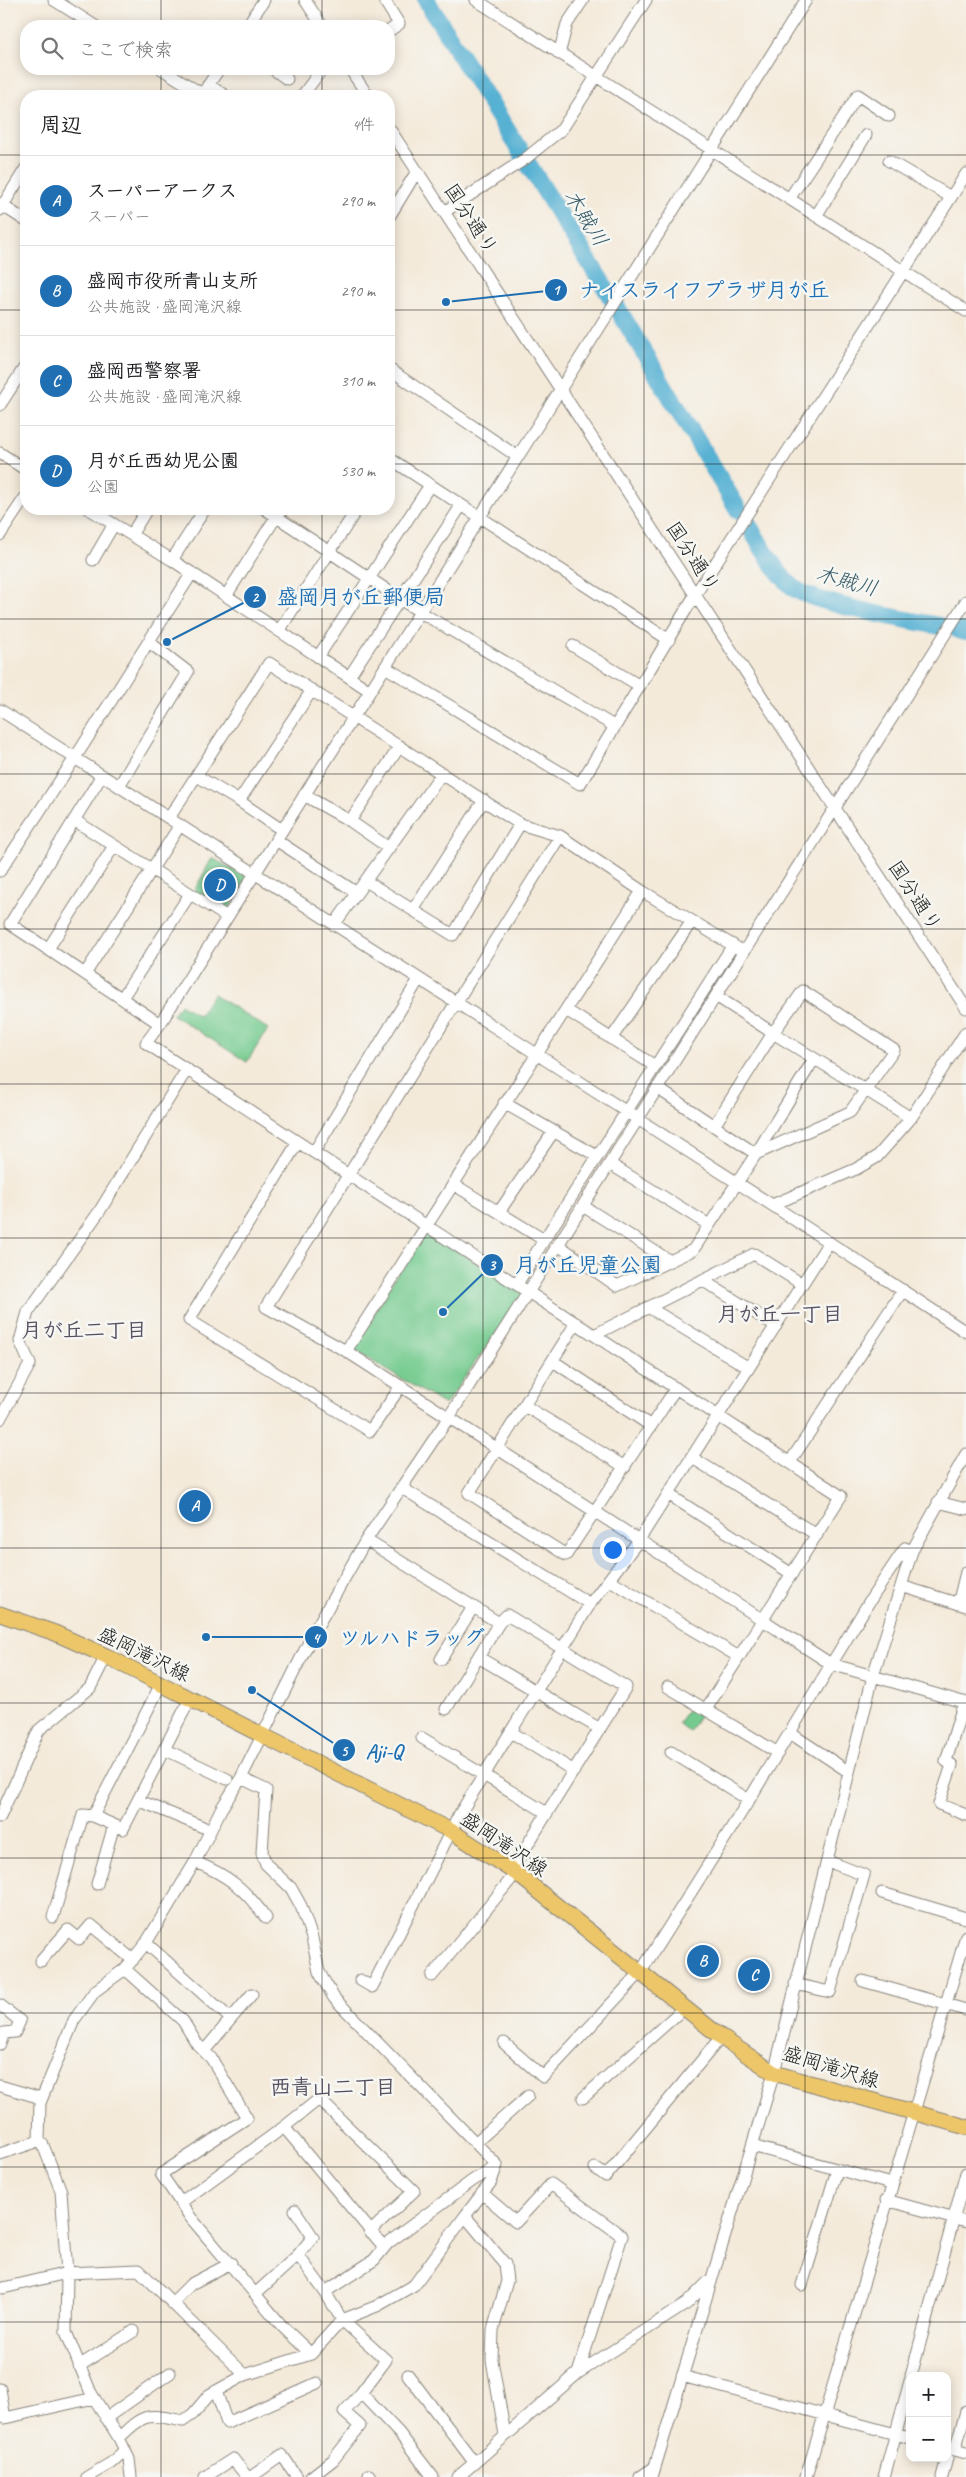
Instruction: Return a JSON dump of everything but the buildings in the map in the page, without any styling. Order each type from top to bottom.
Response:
[{"type":"main road","name":"盛岡滝沢線","points":[[0,1614],[55,1633],[106,1656],[262,1733],[451,1831],[514,1871],[721,2037],[774,2073],[966,2127]]},
{"type":"street","points":[[54,0],[86,20]]},
{"type":"street","points":[[251,20],[264,0]]},
{"type":"street","points":[[305,0],[318,20]]},
{"type":"street","points":[[384,0],[399,24],[395,27]]},
{"type":"street","points":[[476,0],[558,54],[966,311]]},
{"type":"street","points":[[558,54],[568,24],[583,0]]},
{"type":"street","points":[[444,212],[525,159],[562,129],[646,0]]},
{"type":"street","points":[[706,1710],[842,1496],[146,1043],[160,1024],[806,0]]},
{"type":"street","points":[[173,75],[200,90]]},
{"type":"street","points":[[205,90],[215,75]]},
{"type":"street","points":[[281,75],[286,79]]},
{"type":"street","points":[[306,90],[318,75]]},
{"type":"street","points":[[354,75],[364,90]]},
{"type":"street","points":[[789,199],[858,95],[889,116]]},
{"type":"street","points":[[816,216],[866,135]]},
{"type":"street","name":"国分通り","points":[[395,137],[966,1008]]},
{"type":"street","points":[[889,161],[951,197]]},
{"type":"street","points":[[395,199],[417,171]]},
{"type":"street","points":[[385,667],[580,784],[695,595],[966,174]]},
{"type":"street","points":[[20,177],[1,207],[20,218]]},
{"type":"street","points":[[395,373],[518,457]]},
{"type":"street","points":[[0,405],[20,374]]},
{"type":"street","points":[[0,453],[20,466]]},
{"type":"street","points":[[395,462],[669,640]]},
{"type":"street","points":[[318,657],[430,486]]},
{"type":"street","points":[[0,536],[20,505]]},
{"type":"street","points":[[349,678],[461,506]]},
{"type":"street","points":[[99,515],[172,560],[370,691]]},
{"type":"street","points":[[131,535],[143,515]]},
{"type":"street","points":[[172,560],[201,515]]},
{"type":"street","points":[[226,596],[278,515]]},
{"type":"street","points":[[282,515],[330,552],[420,612],[614,726]]},
{"type":"street","points":[[280,631],[354,515]]},
{"type":"street","points":[[92,560],[114,524]]},
{"type":"street","points":[[0,870],[76,758],[192,573]]},
{"type":"street","points":[[131,2477],[129,2459],[125,2450],[94,2398],[66,2332],[67,2273],[61,2191],[47,2153],[39,2141],[41,2098],[74,2020],[95,1991],[125,1970],[146,1943],[195,1862],[221,1809],[241,1778],[304,1648],[366,1540],[449,1417],[966,601]]},
{"type":"street","points":[[118,786],[188,672],[149,642]]},
{"type":"street","points":[[573,646],[640,686]]},
{"type":"street","points":[[169,818],[269,663],[520,824],[560,836],[642,891],[744,952]]},
{"type":"street","points":[[239,801],[312,690]]},
{"type":"street","points":[[0,710],[772,1205],[966,1332]]},
{"type":"street","points":[[350,822],[400,746]]},
{"type":"street","points":[[334,925],[442,773]]},
{"type":"street","points":[[102,775],[10,924],[160,1024]]},
{"type":"street","points":[[197,776],[239,801],[279,835],[357,893]]},
{"type":"street","points":[[304,795],[389,848]]},
{"type":"street","points":[[413,910],[484,800]]},
{"type":"street","points":[[74,820],[227,917]]},
{"type":"street","points":[[366,880],[454,935],[520,824]]},
{"type":"street","points":[[85,974],[180,825]]},
{"type":"street","points":[[560,836],[266,1307],[346,1351],[831,1664],[965,1702],[946,1761],[952,1765],[939,1804],[966,1815]]},
{"type":"street","points":[[48,949],[114,846]]},
{"type":"street","points":[[346,1351],[642,891]]},
{"type":"street","points":[[122,998],[190,894]]},
{"type":"street","points":[[611,1039],[692,921]]},
{"type":"street","points":[[517,1284],[733,945]]},
{"type":"street","points":[[314,1152],[419,979]]},
{"type":"street","points":[[714,1126],[773,1033],[803,991],[894,1050],[850,1112],[756,1154]]},
{"type":"street","points":[[716,996],[911,1118]]},
{"type":"street","points":[[566,1010],[655,1066]]},
{"type":"street","points":[[772,1205],[856,1169],[877,1156],[911,1118],[966,1032]]},
{"type":"street","points":[[558,1245],[617,1286],[693,1250],[756,1154],[814,1059]]},
{"type":"street","points":[[0,1419],[30,1364],[20,1341],[28,1312],[99,1212],[187,1069]]},
{"type":"street","points":[[657,1088],[756,1154]]},
{"type":"street","points":[[504,1103],[597,1156]]},
{"type":"street","points":[[499,1212],[554,1132]]},
{"type":"street","points":[[298,1142],[189,1320],[370,1430],[401,1386]]},
{"type":"street","points":[[610,1164],[709,1225]]},
{"type":"street","points":[[453,1184],[544,1240]]},
{"type":"street","points":[[583,1206],[670,1261]]},
{"type":"street","points":[[360,1980],[372,1987],[451,1831],[485,1774],[590,1604],[639,1540],[829,1242]]},
{"type":"street","points":[[594,1334],[754,1254],[802,1284]]},
{"type":"street","points":[[702,1280],[776,1326]]},
{"type":"street","points":[[790,1462],[903,1290]]},
{"type":"street","points":[[648,1307],[749,1368]]},
{"type":"street","points":[[576,1323],[470,1493],[566,1555],[676,1388]]},
{"type":"street","points":[[553,1361],[651,1426]]},
{"type":"street","points":[[525,1406],[625,1467]]},
{"type":"street","points":[[640,2477],[654,2472],[774,2073],[873,1676],[912,1551],[966,1454]]},
{"type":"street","points":[[692,1457],[817,1535]]},
{"type":"street","points":[[402,1488],[590,1604]]},
{"type":"street","points":[[668,1494],[792,1574]]},
{"type":"street","points":[[938,1502],[966,1509]]},
{"type":"street","points":[[366,1540],[499,1623]]},
{"type":"street","points":[[504,2043],[543,2076],[640,1973],[749,1800],[869,1602],[905,1548],[912,1551]]},
{"type":"street","points":[[901,1586],[962,1605],[966,1572]]},
{"type":"street","points":[[610,1580],[739,1657]]},
{"type":"street","points":[[440,1659],[473,1607]]},
{"type":"street","points":[[432,1976],[514,1871],[626,1687],[507,1615],[499,1623],[446,1709]]},
{"type":"street","points":[[0,1816],[39,1730],[90,1688],[106,1656]]},
{"type":"street","points":[[478,1657],[600,1729]]},
{"type":"street","points":[[92,1816],[160,1684]]},
{"type":"street","points":[[668,1687],[778,1753]]},
{"type":"street","points":[[53,1917],[83,1815],[92,1816],[122,1829],[190,1698]]},
{"type":"street","points":[[511,1732],[574,1772]]},
{"type":"street","points":[[790,1733],[849,1772]]},
{"type":"street","points":[[422,1738],[548,1813]]},
{"type":"street","points":[[164,1749],[227,1779]]},
{"type":"street","points":[[671,1752],[749,1800]]},
{"type":"street","points":[[241,1778],[266,1790],[262,1853],[266,1864],[291,1888],[301,1906],[312,1938],[319,1972],[334,1998],[498,2165]]},
{"type":"street","points":[[138,1800],[203,1827]]},
{"type":"street","points":[[97,1884],[114,1825]]},
{"type":"street","points":[[195,1862],[221,1872],[252,1898],[266,1918]]},
{"type":"street","points":[[795,1984],[830,1992],[864,1875],[830,1862]]},
{"type":"street","points":[[882,1893],[966,1918]]},
{"type":"street","points":[[41,1960],[68,1930],[79,1939],[91,1925],[133,1960]]},
{"type":"street","points":[[806,2477],[912,2112],[966,1936]]},
{"type":"street","points":[[146,1943],[231,2019]]},
{"type":"street","points":[[125,1970],[183,2021],[211,2058],[247,2118],[160,2174],[180,2203],[255,2294],[311,2354]]},
{"type":"street","points":[[863,1980],[966,2010]]},
{"type":"street","points":[[204,2051],[252,1994]]},
{"type":"street","points":[[0,2004],[20,2021],[14,2032],[2,2036]]},
{"type":"street","points":[[583,2098],[684,2008]]},
{"type":"street","points":[[595,2168],[606,2176],[721,2037]]},
{"type":"street","points":[[0,2086],[41,2098]]},
{"type":"street","points":[[475,2143],[528,2096]]},
{"type":"street","points":[[180,2203],[284,2128],[319,2099],[414,2191],[370,2232]]},
{"type":"street","points":[[284,2128],[384,2247]]},
{"type":"street","points":[[0,2154],[39,2141]]},
{"type":"street","points":[[752,2146],[891,2184]]},
{"type":"street","points":[[119,2438],[137,2420],[148,2416],[183,2421],[209,2395],[245,2375],[311,2354],[342,2320],[377,2306],[414,2285],[491,2182],[498,2165]]},
{"type":"street","points":[[325,2292],[374,2260],[384,2247],[472,2180],[498,2165]]},
{"type":"street","points":[[802,2285],[837,2170]]},
{"type":"street","points":[[912,2372],[966,2173]]},
{"type":"street","points":[[482,2193],[516,2222],[551,2184],[622,2236],[578,2373]]},
{"type":"street","points":[[886,2200],[966,2222]]},
{"type":"street","points":[[255,2294],[298,2255],[313,2237],[295,2210]]},
{"type":"street","points":[[465,2216],[504,2264],[506,2281],[493,2330],[492,2360],[505,2435]]},
{"type":"street","points":[[298,2255],[325,2292],[342,2320],[386,2360],[344,2412],[360,2426],[333,2460],[311,2477]]},
{"type":"street","points":[[172,2303],[191,2284],[231,2263]]},
{"type":"street","points":[[3,2288],[67,2273],[139,2270],[245,2375]]},
{"type":"street","points":[[458,2477],[578,2373],[686,2304],[712,2278]]},
{"type":"street","points":[[79,2366],[134,2331]]},
{"type":"street","points":[[106,2418],[170,2373]]},
{"type":"street","points":[[408,2375],[474,2462]]},
{"type":"street","points":[[682,2376],[906,2437]]},
{"type":"street","points":[[216,2391],[227,2423],[317,2383]]},
{"type":"street","points":[[0,2389],[5,2418],[94,2398]]},
{"type":"street","points":[[361,2393],[399,2433],[433,2477]]},
{"type":"street","points":[[884,2477],[906,2396]]},
{"type":"street","points":[[942,2477],[966,2410]]},
{"type":"street","points":[[88,2477],[111,2463],[125,2450]]},
{"type":"street","points":[[251,2477],[282,2455],[297,2477]]},
{"type":"street","points":[[205,2477],[233,2459],[247,2477]]},
{"type":"green space","points":[[212,858],[247,877],[227,913],[193,893]]},
{"type":"green space","points":[[213,994],[268,1029],[247,1062],[173,1015],[180,1004],[199,1016]]},
{"type":"green space","points":[[424,1229],[524,1294],[445,1405],[352,1349]]},
{"type":"green space","points":[[690,1707],[700,1714],[689,1732],[678,1723]]},
{"type":"waterway","name":"木賊川","points":[[426,0],[606,289],[739,511]]},
{"type":"waterway","name":"木賊川","points":[[747,523],[780,574],[794,588],[804,594],[863,611],[940,626]]},
{"type":"waterway","name":"木賊川","points":[[958,630],[966,632]]},
{"type":"place","name":"ナイスライフプラザ月が丘","points":[[446,302]]},
{"type":"place","name":"盛岡月が丘郵便局","points":[[167,642]]},
{"type":"place","name":"月が丘西幼児公園","points":[[220,885]]},
{"type":"place","name":"月が丘児童公園","points":[[443,1312]]},
{"type":"place","name":"スーパーアークス","points":[[195,1506]]},
{"type":"place","name":"ツルハドラッグ","points":[[206,1637]]},
{"type":"place","name":"Aji-Q","points":[[252,1690]]},
{"type":"place","name":"盛岡市役所青山支所","points":[[703,1961]]},
{"type":"place","name":"盛岡西警察署","points":[[754,1975]]},
{"type":"district","name":"月が丘一丁目","points":[[780,1314]]},
{"type":"district","name":"月が丘二丁目","points":[[84,1330]]},
{"type":"district","name":"西青山二丁目","points":[[333,2087]]}]
